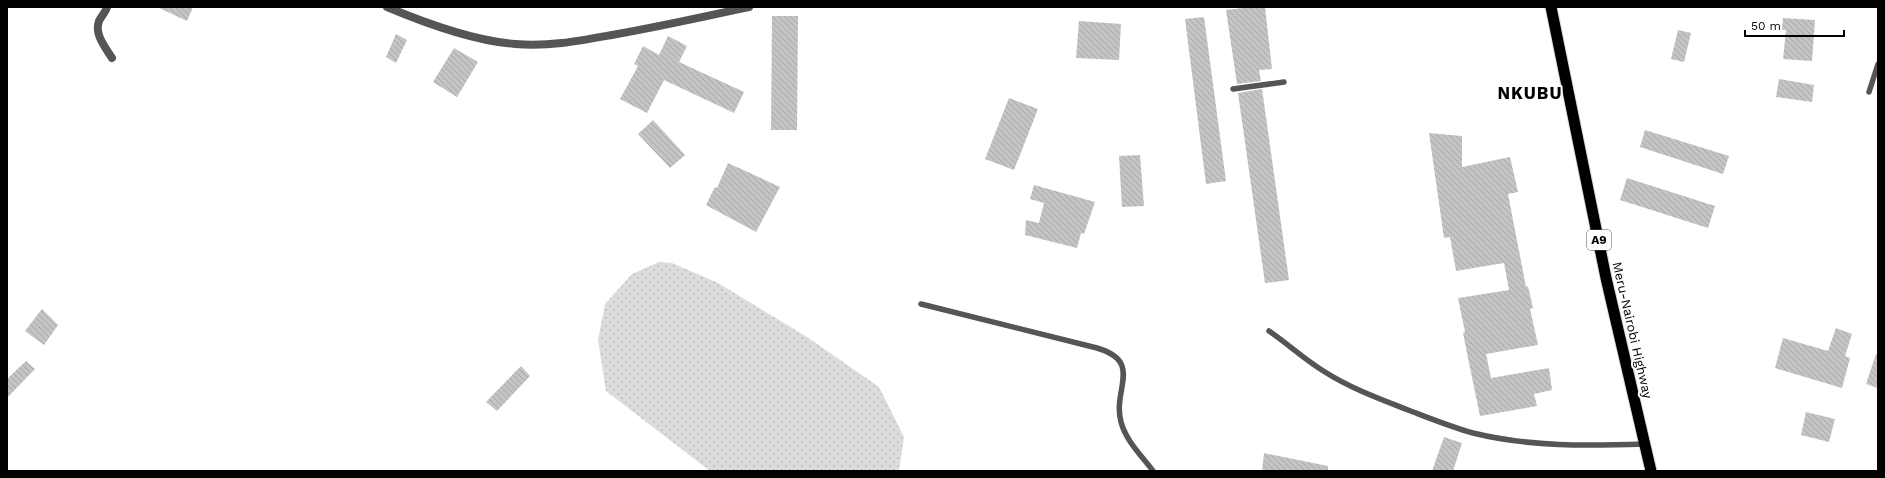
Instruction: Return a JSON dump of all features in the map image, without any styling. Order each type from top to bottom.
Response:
[{"type":"highway","name":"Meru-Nairobi Highway","points":[[1551,7],[1606,278],[1651,471]]},
{"type":"street","points":[[107,7],[99,20],[98,28],[100,39],[112,58]]},
{"type":"street","points":[[387,7],[485,40],[514,44],[540,45],[571,42],[670,25],[749,7]]},
{"type":"lane","points":[[1869,92],[1878,64]]},
{"type":"lane","points":[[1233,89],[1284,82]]},
{"type":"lane","points":[[921,304],[1097,348],[1115,356],[1122,362],[1124,369],[1123,382],[1118,403],[1124,432],[1153,471]]},
{"type":"lane","points":[[1269,331],[1287,344],[1298,355],[1339,380],[1389,403],[1473,433],[1513,441],[1549,445],[1607,446],[1645,444]]},
{"type":"shaded area","points":[[659,262],[672,263],[718,283],[807,337],[879,387],[904,437],[899,471],[710,471],[606,391],[598,340],[605,304],[632,274]]},
{"type":"building","points":[[157,7],[193,7],[187,21]]},
{"type":"building","points":[[1265,7],[1272,69],[1259,70],[1261,81],[1237,84],[1226,10]]},
{"type":"building","points":[[772,16],[798,16],[797,130],[771,130]]},
{"type":"building","points":[[1204,17],[1226,181],[1206,184],[1185,19]]},
{"type":"building","points":[[1783,18],[1815,20],[1812,61],[1783,59],[1786,30],[1782,30]]},
{"type":"building","points":[[1079,21],[1121,24],[1119,60],[1076,58]]},
{"type":"building","points":[[1678,30],[1691,33],[1684,62],[1671,59]]},
{"type":"building","points":[[396,34],[407,40],[396,63],[386,57]]},
{"type":"building","points":[[668,36],[687,46],[679,62],[744,92],[734,113],[664,80],[647,113],[620,99],[638,66],[634,64],[643,46],[659,55]]},
{"type":"building","points":[[454,48],[478,62],[457,97],[433,82]]},
{"type":"building","points":[[1779,79],[1814,85],[1812,102],[1776,97]]},
{"type":"building","points":[[1262,89],[1289,280],[1265,283],[1238,93]]},
{"type":"building","points":[[1009,98],[1038,109],[1014,170],[985,159]]},
{"type":"building","points":[[653,120],[685,155],[670,168],[638,134]]},
{"type":"building","points":[[1645,130],[1729,156],[1723,174],[1640,147]]},
{"type":"building","points":[[1429,133],[1462,136],[1462,167],[1510,157],[1518,192],[1508,194],[1526,287],[1528,286],[1533,308],[1530,309],[1538,345],[1486,354],[1491,378],[1549,368],[1552,390],[1534,394],[1537,406],[1480,416],[1463,333],[1465,332],[1458,298],[1509,290],[1504,263],[1456,271],[1450,237],[1444,238]]},
{"type":"building","points":[[1140,155],[1144,206],[1122,207],[1119,156]]},
{"type":"building","points":[[728,163],[780,187],[756,232],[706,205],[715,187],[717,188]]},
{"type":"building","points":[[1627,178],[1715,206],[1708,228],[1620,200]]},
{"type":"building","points":[[1034,185],[1095,202],[1084,234],[1081,233],[1077,248],[1025,235],[1026,220],[1039,223],[1044,203],[1030,199]]},
{"type":"building","points":[[42,309],[58,325],[44,345],[25,331]]},
{"type":"building","points":[[1836,328],[1852,334],[1845,356],[1850,358],[1842,388],[1775,368],[1783,338],[1828,351]]},
{"type":"building","points":[[1876,354],[1878,354],[1878,388],[1866,384]]},
{"type":"building","points":[[26,361],[35,369],[7,398],[7,379]]},
{"type":"building","points":[[521,366],[530,376],[497,411],[486,402]]},
{"type":"building","points":[[1806,412],[1835,419],[1829,442],[1801,435]]},
{"type":"building","points":[[1444,437],[1462,443],[1453,471],[1432,471]]},
{"type":"building","points":[[1264,453],[1328,466],[1328,471],[1262,471]]},
{"type":"district","name":"NKUBU","points":[[1530,93]]}]
